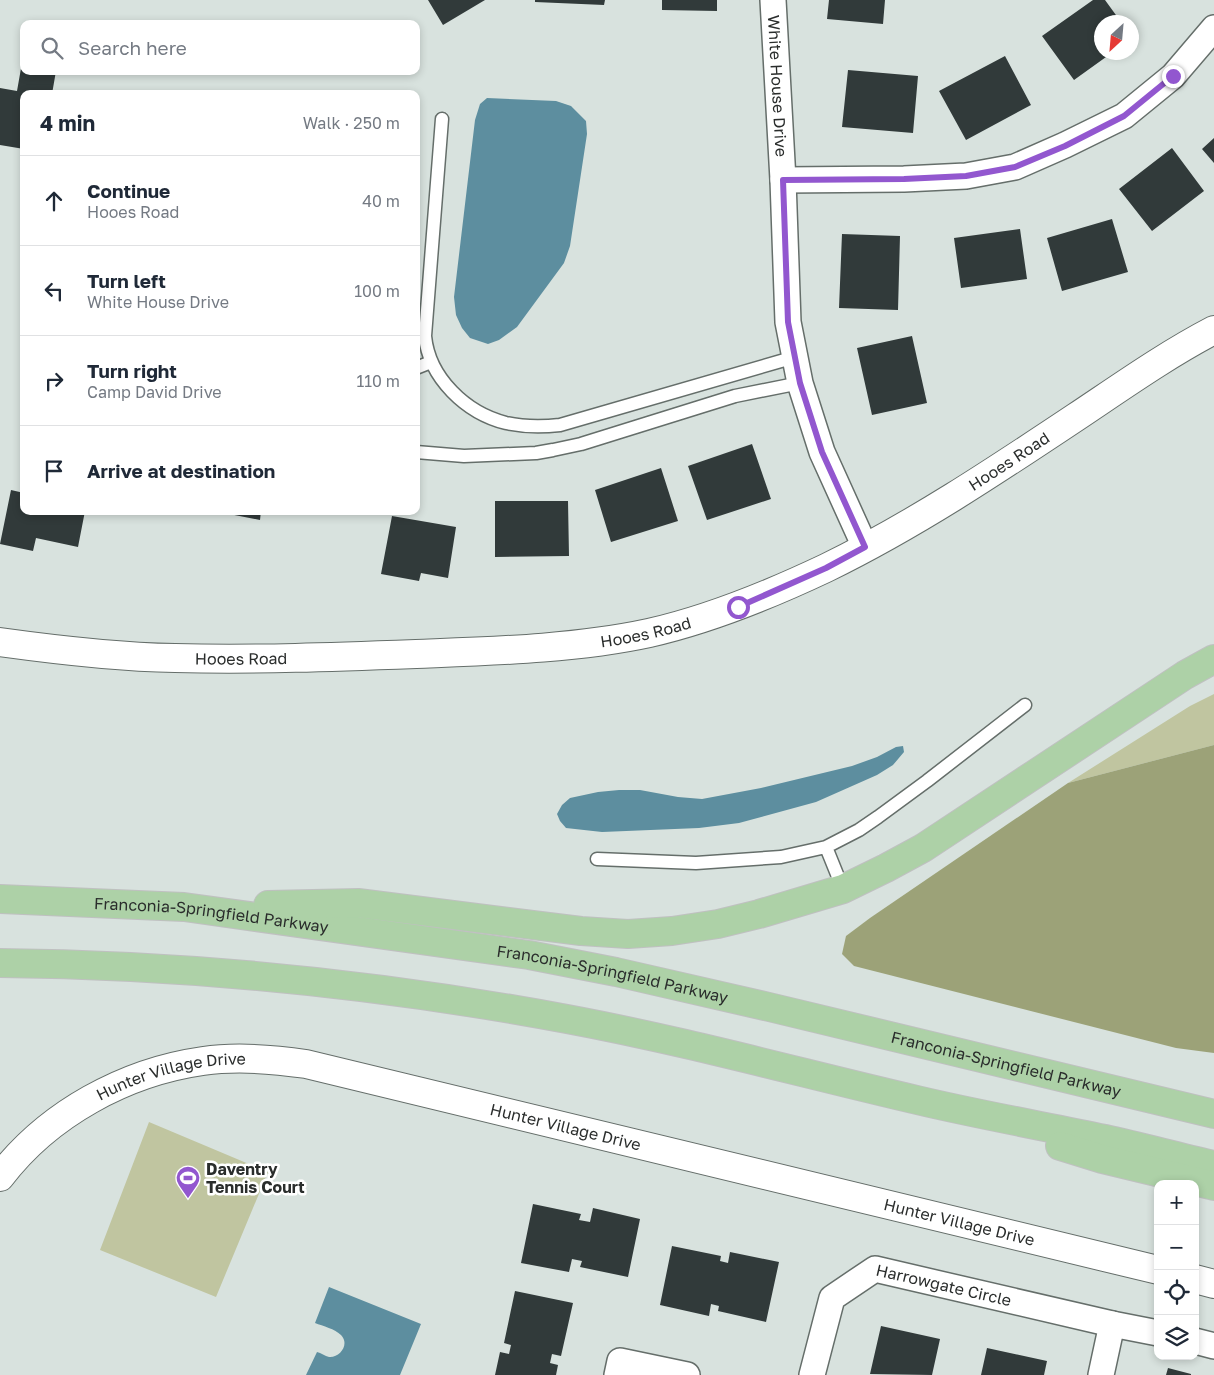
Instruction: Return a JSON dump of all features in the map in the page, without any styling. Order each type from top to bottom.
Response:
[{"type":"main road","points":[[184,906],[358,903],[536,926],[628,934],[672,931],[718,924],[793,905],[843,889],[886,868],[930,843],[1164,688],[1214,659]]},
{"type":"main road","name":"Franconia-Springfield Parkway","points":[[0,899],[184,906],[529,955],[769,1006],[1214,1114]]},
{"type":"main road","points":[[0,963],[112,966],[204,972],[307,981],[480,1004],[658,1038],[921,1101],[1107,1140],[1214,1165]]},
{"type":"main road","points":[[921,1101],[1102,1159],[1214,1186]]},
{"type":"street","name":"White House Drive","points":[[773,0],[783,180],[788,322],[800,383],[822,452],[865,547]]},
{"type":"street","points":[[783,180],[904,179],[966,176],[1015,167],[1065,146],[1124,116],[1173,76],[1214,28]]},
{"type":"street","name":"Hooes Road","points":[[0,642],[70,651],[174,658],[325,658],[565,645],[646,633],[690,622],[738,607],[826,568],[865,547],[969,488],[1147,370],[1214,330]]},
{"type":"street","name":"Hunter Village Drive","points":[[0,1177],[34,1140],[66,1114],[126,1082],[164,1068],[204,1061],[240,1058],[271,1059],[306,1064],[1154,1269]]},
{"type":"street","name":"Harrowgate Circle","points":[[812,1375],[832,1298],[875,1269],[1154,1332]]},
{"type":"street","points":[[1199,1280],[1214,1284]]},
{"type":"street","points":[[1101,1375],[1112,1324]]},
{"type":"street","points":[[1199,1342],[1214,1346]]},
{"type":"street","points":[[617,1375],[620,1361],[688,1375]]},
{"type":"lane","points":[[442,119],[425,336],[428,357],[446,385],[476,409],[506,423],[532,427],[570,423],[795,357]]},
{"type":"lane","points":[[420,366],[431,362]]},
{"type":"lane","points":[[420,452],[464,456],[536,453],[553,450],[581,444],[735,396],[800,383]]},
{"type":"lane","points":[[597,859],[696,863],[781,857],[826,847],[859,830],[878,817],[1025,705]]},
{"type":"lane","points":[[826,847],[843,889]]},
{"type":"green space","points":[[1214,694],[1214,745],[1068,783],[1190,706]]},
{"type":"green space","points":[[1214,745],[1214,1053],[1176,1048],[854,966],[842,954],[846,936],[1068,783]]},
{"type":"green space","name":"Daventry Tennis Court","points":[[149,1122],[268,1172],[216,1297],[100,1250]]},
{"type":"water","points":[[487,98],[556,101],[571,106],[586,121],[587,134],[570,246],[564,263],[517,327],[499,340],[488,344],[470,338],[462,328],[456,315],[454,297],[475,120],[480,104]]},
{"type":"water","points":[[903,746],[904,752],[893,765],[877,775],[816,802],[739,823],[699,828],[602,832],[566,828],[557,814],[562,805],[570,798],[598,792],[640,790],[702,799],[761,788],[852,766],[877,757],[896,747]]},
{"type":"water","points":[[329,1287],[421,1324],[400,1375],[306,1375],[317,1352],[333,1357],[340,1353],[344,1346],[344,1339],[341,1335],[315,1323]]},
{"type":"building","points":[[428,0],[485,0],[443,25]]},
{"type":"building","points":[[535,0],[605,0],[604,5],[535,2]]},
{"type":"building","points":[[662,0],[717,0],[717,11],[662,10]]},
{"type":"building","points":[[829,0],[885,0],[883,24],[827,19]]},
{"type":"building","points":[[1093,0],[1105,0],[1116,15],[1094,15],[1094,60],[1102,60],[1074,80],[1042,36]]},
{"type":"building","points":[[1005,56],[1031,105],[966,140],[939,91]]},
{"type":"building","points":[[848,70],[918,76],[913,133],[842,127]]},
{"type":"building","points":[[20,74],[55,75],[53,90],[20,90],[20,148],[0,145],[0,88],[17,91]]},
{"type":"building","points":[[1214,138],[1214,163],[1202,149]]},
{"type":"building","points":[[1172,148],[1204,191],[1152,231],[1119,189]]},
{"type":"building","points":[[1112,219],[1128,272],[1062,291],[1047,238]]},
{"type":"building","points":[[1020,229],[1027,279],[961,288],[954,238]]},
{"type":"building","points":[[842,234],[900,236],[898,310],[839,308]]},
{"type":"building","points":[[912,336],[927,403],[872,415],[857,348]]},
{"type":"building","points":[[752,444],[771,499],[707,520],[688,466]]},
{"type":"building","points":[[661,468],[678,521],[611,542],[595,490]]},
{"type":"building","points":[[11,490],[20,492],[20,515],[84,515],[78,547],[36,538],[33,551],[0,544]]},
{"type":"building","points":[[495,501],[568,501],[569,556],[495,557]]},
{"type":"building","points":[[234,515],[261,515],[260,520]]},
{"type":"building","points":[[392,516],[456,527],[448,578],[421,573],[419,581],[381,574]]},
{"type":"building","points":[[533,1204],[581,1214],[579,1220],[590,1222],[593,1208],[640,1219],[628,1277],[580,1267],[582,1261],[572,1259],[569,1272],[521,1263]]},
{"type":"building","points":[[672,1246],[721,1256],[720,1261],[728,1263],[730,1252],[779,1262],[766,1322],[718,1311],[719,1306],[711,1304],[709,1316],[660,1305]]},
{"type":"building","points":[[515,1291],[573,1303],[561,1356],[552,1354],[550,1363],[558,1365],[556,1375],[495,1375],[500,1352],[509,1354],[511,1345],[504,1343]]},
{"type":"building","points":[[881,1326],[940,1339],[932,1375],[870,1374]]},
{"type":"building","points":[[987,1348],[1047,1361],[1044,1375],[981,1375]]},
{"type":"building","points":[[1168,1368],[1191,1374],[1191,1375],[1166,1375]]},
{"type":"place","name":"Daventry Tennis Court","points":[[188,1199]]},
{"type":"route","points":[[738,607],[826,568],[865,547],[822,452],[800,383],[788,322],[783,180],[904,179],[966,176],[1015,167],[1065,146],[1124,116],[1173,76]]}]
